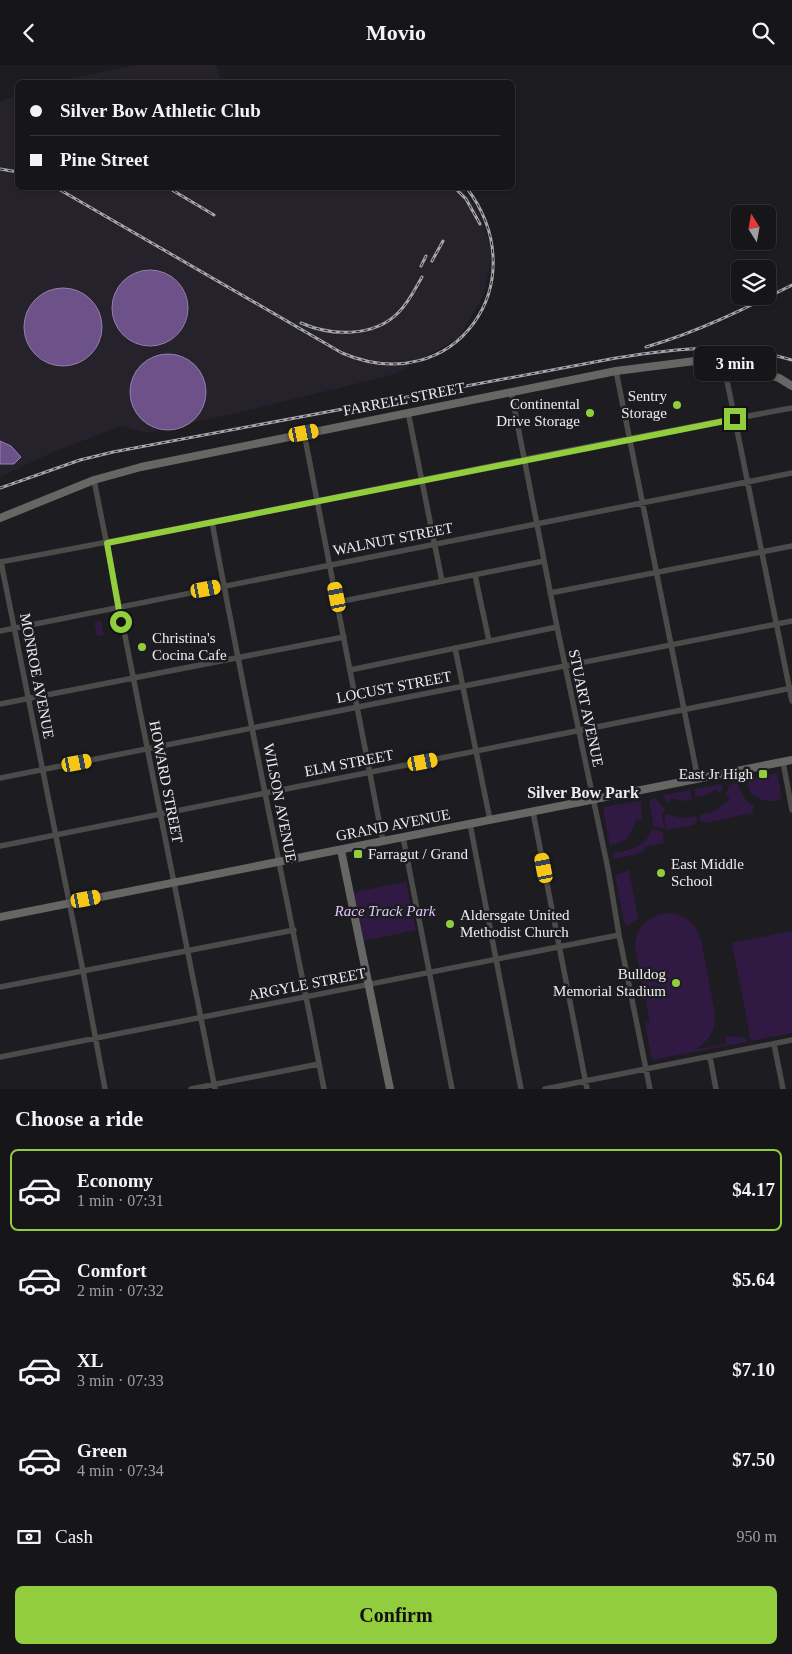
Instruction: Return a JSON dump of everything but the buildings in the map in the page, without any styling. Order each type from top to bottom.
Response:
[{"type":"main road","name":"FARRELL STREET","points":[[0,517],[119,472],[616,371],[694,361],[723,361],[779,378],[792,386]]},
{"type":"main road","name":"GRAND AVENUE","points":[[0,917],[792,760]]},
{"type":"main road","points":[[341,849],[390,1089]]},
{"type":"street","points":[[723,361],[792,701]]},
{"type":"street","points":[[616,371],[698,779]]},
{"type":"street","name":"STUART AVENUE","points":[[511,391],[578,731],[608,869],[619,935],[650,1089]]},
{"type":"street","points":[[1,562],[107,543],[524,459],[792,408]]},
{"type":"street","points":[[408,413],[442,581]]},
{"type":"street","points":[[304,433],[383,841]]},
{"type":"street","name":"WALNUT STREET","points":[[0,631],[792,473]]},
{"type":"street","name":"HOWARD STREET","points":[[94,480],[146,749],[215,1087]]},
{"type":"street","name":"WILSON AVENUE","points":[[212,522],[237,657],[278,862],[294,931],[324,1089]]},
{"type":"street","points":[[550,593],[792,546]]},
{"type":"street","points":[[338,603],[544,561]]},
{"type":"street","name":"MONROE AVENUE","points":[[1,562],[105,1089]]},
{"type":"street","points":[[475,575],[490,641]]},
{"type":"street","name":"LOCUST STREET","points":[[0,778],[792,621]]},
{"type":"street","points":[[350,670],[557,627]]},
{"type":"street","points":[[0,704],[344,637]]},
{"type":"street","points":[[455,648],[490,820]]},
{"type":"street","name":"ELM STREET","points":[[0,846],[791,689]]},
{"type":"street","points":[[783,762],[792,809]]},
{"type":"street","points":[[533,812],[587,1089]]},
{"type":"street","points":[[470,824],[521,1089]]},
{"type":"street","points":[[403,837],[452,1089]]},
{"type":"street","points":[[0,987],[294,931]]},
{"type":"street","name":"ARGYLE STREET","points":[[0,1057],[619,935]]},
{"type":"street","points":[[545,1089],[792,1040]]},
{"type":"street","points":[[774,1044],[782,1089]]},
{"type":"street","points":[[710,1057],[716,1089]]},
{"type":"street","points":[[192,1089],[215,1087],[320,1064]]},
{"type":"shaded area","points":[[135,65],[216,65],[220,80],[66,80]]},
{"type":"shaded area","points":[[15,95],[15,190],[463,190],[478,210],[493,254],[483,296],[459,338],[395,374],[148,433],[121,426],[51,453],[0,477],[0,102]]},
{"type":"shaded area","points":[[150,270],[165,273],[177,281],[185,293],[188,308],[185,323],[177,335],[165,343],[150,346],[135,343],[123,335],[115,323],[112,308],[115,293],[123,281],[135,273]]},
{"type":"shaded area","points":[[63,288],[78,291],[91,299],[99,312],[102,327],[99,342],[91,355],[78,363],[63,366],[48,363],[35,355],[27,342],[24,327],[27,312],[35,299],[48,291]]},
{"type":"shaded area","points":[[168,354],[183,357],[195,365],[203,377],[206,392],[203,407],[195,419],[183,427],[168,430],[153,427],[141,419],[133,407],[130,392],[133,377],[141,365],[153,357]]},
{"type":"shaded area","points":[[0,441],[11,446],[21,457],[14,464],[0,464]]},
{"type":"green space","points":[[101,621],[104,635],[97,636],[94,622]]},
{"type":"green space","points":[[777,773],[782,799],[770,801],[753,795],[748,786],[748,779]]},
{"type":"green space","points":[[738,783],[748,802],[754,806],[752,813],[705,823],[700,820],[700,815],[711,813],[728,801],[730,799],[726,795],[729,785]]},
{"type":"green space","points":[[722,784],[722,790],[719,794],[716,789],[705,796],[695,797],[695,789]]},
{"type":"green space","points":[[690,790],[692,799],[683,801],[671,798],[669,803],[663,795]]},
{"type":"green space","points":[[657,798],[665,809],[662,816],[665,829],[652,826],[653,821],[649,800]]},
{"type":"green space","points":[[641,801],[642,820],[636,819],[626,840],[610,846],[603,807]]},
{"type":"green space","points":[[666,814],[683,818],[696,816],[697,820],[694,825],[667,830],[664,818]]},
{"type":"green space","points":[[652,829],[663,832],[664,843],[644,847],[645,850],[637,854],[613,859],[613,853],[631,849],[641,844]]},
{"type":"green space","points":[[629,870],[638,919],[626,926],[615,875]]},
{"type":"green space","name":"Race Track Park","points":[[406,882],[416,930],[364,941],[354,892]]},
{"type":"green space","points":[[669,913],[685,918],[699,934],[715,1014],[714,1026],[710,1036],[703,1044],[693,1050],[726,1044],[725,1036],[746,1038],[747,1042],[652,1060],[645,1023],[650,1022],[635,947],[638,933],[645,923],[655,916]]},
{"type":"green space","points":[[792,931],[792,1033],[751,1041],[732,943]]},
{"type":"railway","points":[[0,169],[15,172]]},
{"type":"railway","points":[[60,190],[342,353],[382,364],[419,361],[450,347],[473,324],[488,294],[493,260],[486,223],[468,190]]},
{"type":"railway","points":[[172,190],[214,215]]},
{"type":"railway","points":[[457,190],[466,199],[480,224]]},
{"type":"railway","points":[[432,261],[443,241]]},
{"type":"railway","points":[[421,266],[426,256]]},
{"type":"railway","points":[[301,323],[339,332],[352,332],[377,327],[403,308],[422,277]]},
{"type":"railway","points":[[646,347],[702,327],[792,285]]},
{"type":"railway","points":[[0,488],[80,460],[113,452],[616,358],[683,349],[726,349],[769,354],[792,360]]},
{"type":"place","name":"Sentry Storage","points":[[677,405]]},
{"type":"place","name":"Continental Drive Storage","points":[[590,413]]},
{"type":"place","name":"Christina's Cocina Cafe","points":[[142,647]]},
{"type":"place","name":"East Jr High","points":[[763,774]]},
{"type":"place","name":"Farragut / Grand","points":[[358,854]]},
{"type":"place","name":"East Middle School","points":[[661,873]]},
{"type":"place","name":"Aldersgate United Methodist Church","points":[[450,924]]},
{"type":"place","name":"Bulldog Memorial Stadium","points":[[676,983]]},
{"type":"district","name":"Silver Bow Park","points":[[583,792]]},
{"type":"route","points":[[121,622],[107,543],[735,419]]}]
